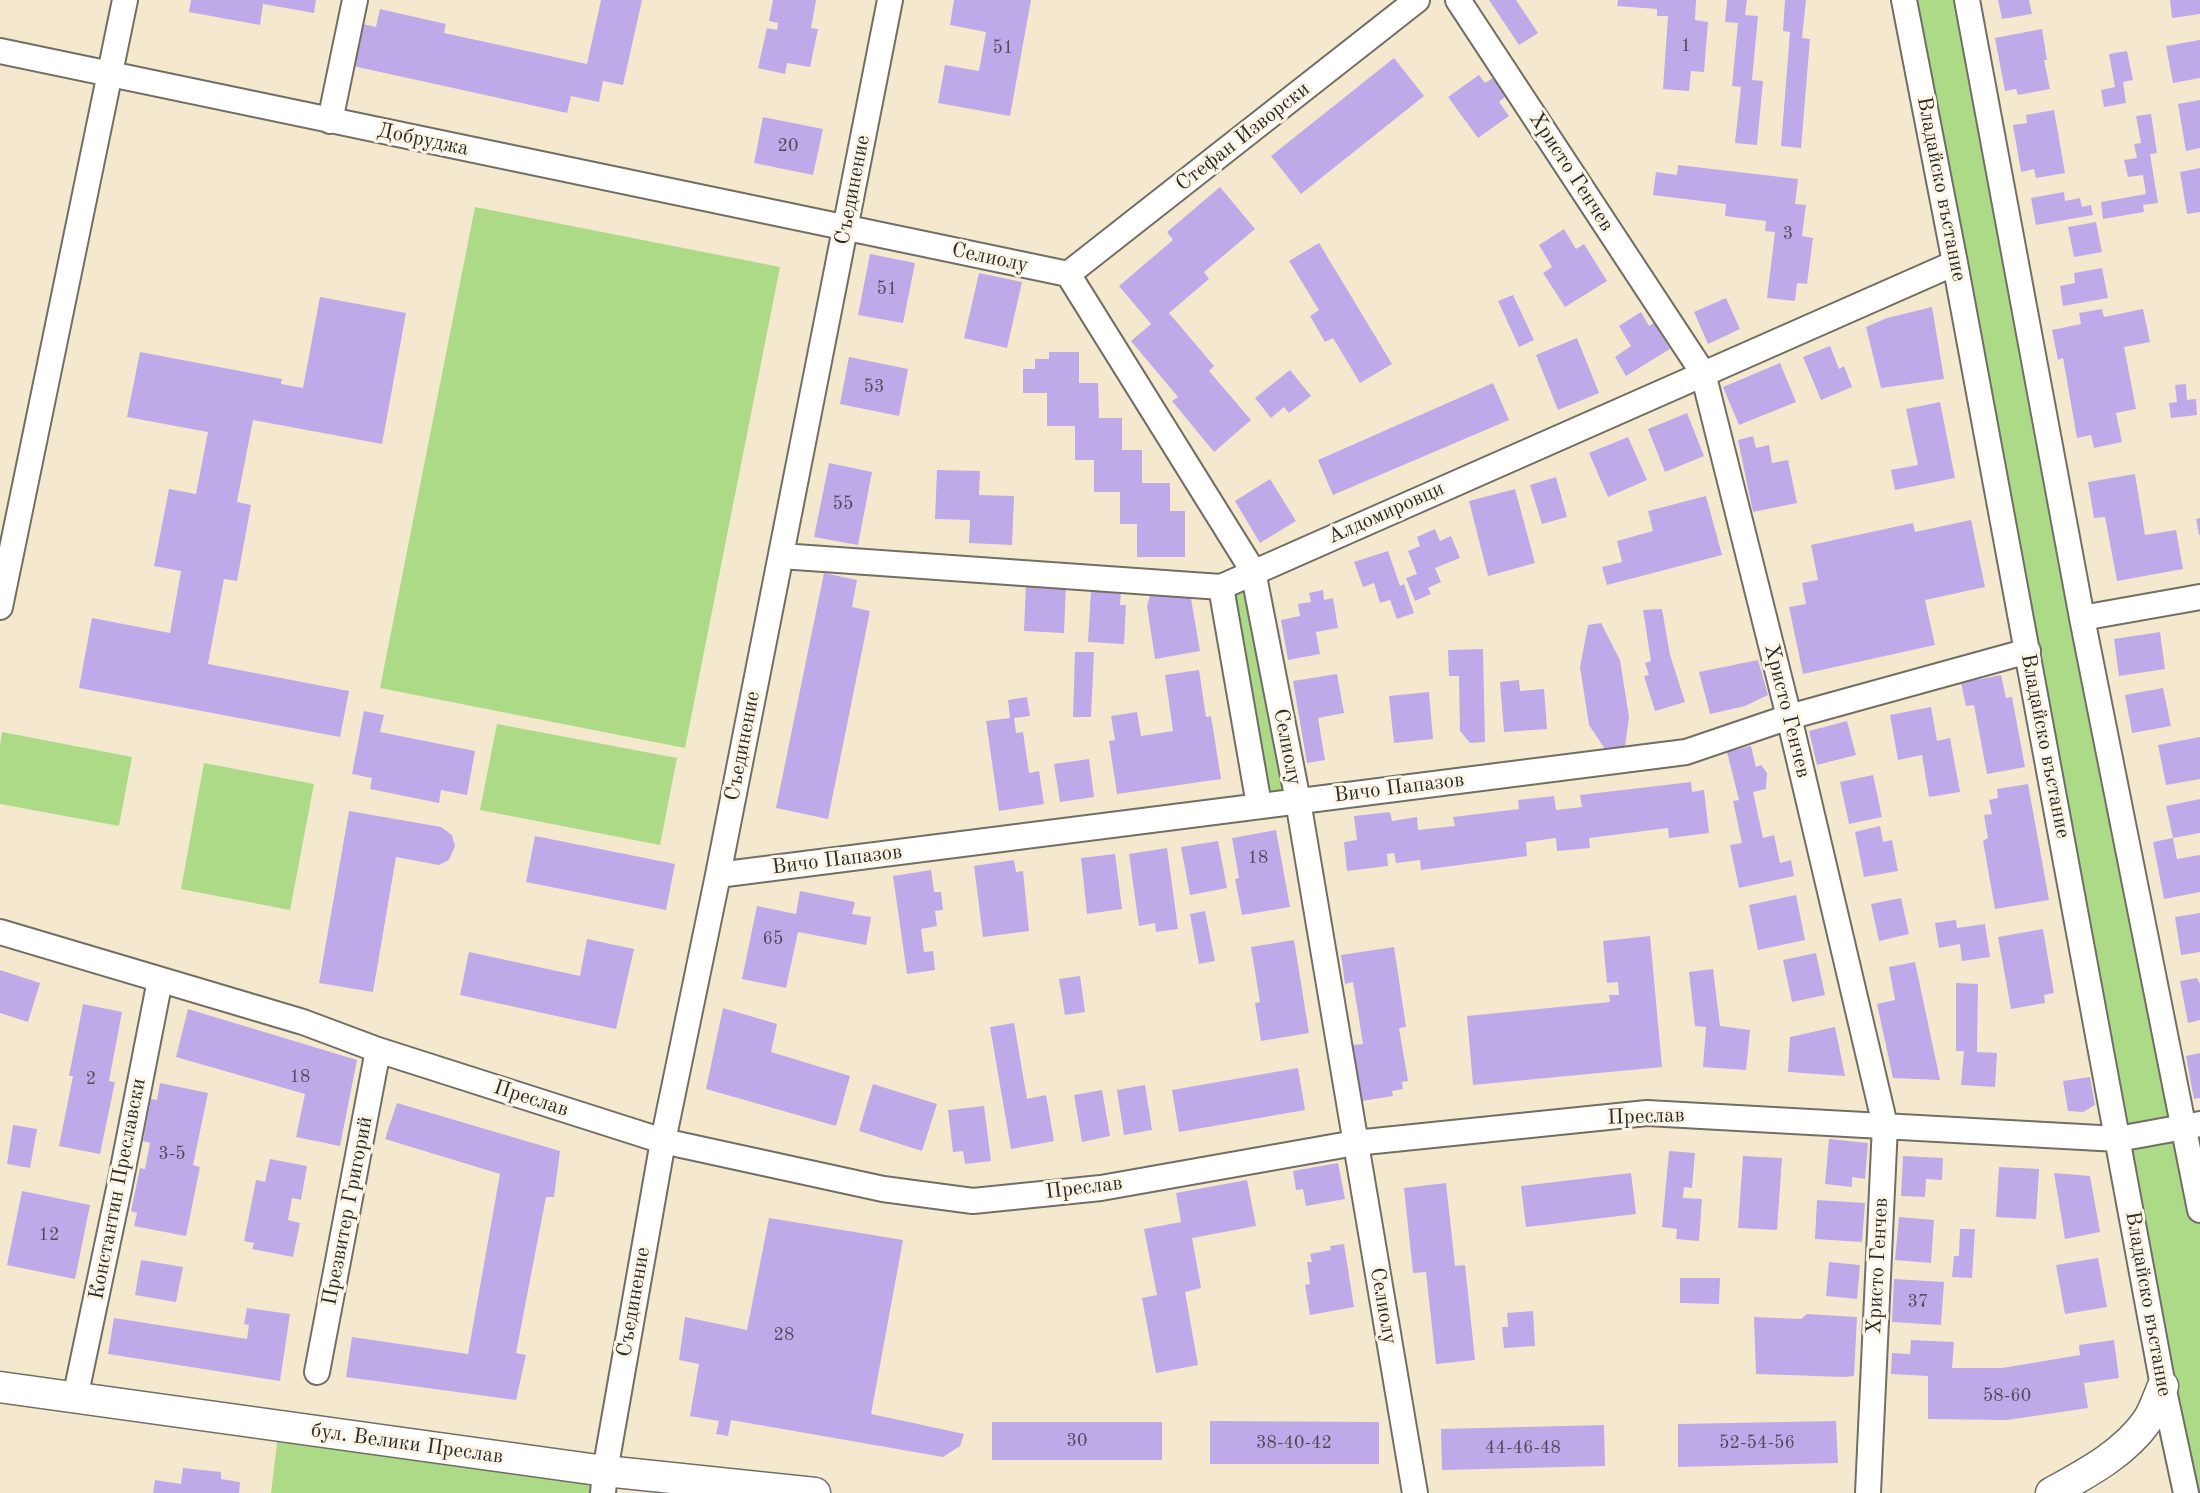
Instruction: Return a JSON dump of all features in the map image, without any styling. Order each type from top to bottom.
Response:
[{"type":"main road","points":[[2051,1493],[2100,1465],[2126,1446],[2148,1420],[2163,1386]]},
{"type":"main road","name":"бул. Велики Преслав","points":[[0,1387],[608,1486],[815,1493]]},
{"type":"street","points":[[0,607],[11,501],[125,0]]},
{"type":"street","points":[[330,121],[355,0]]},
{"type":"street","name":"Съединение","points":[[608,1486],[663,1141],[890,0]]},
{"type":"street","name":"Стефан Изворски","points":[[1068,274],[1417,0]]},
{"type":"street","name":"Христо Генчев","points":[[1458,0],[1703,373],[1789,717],[1885,1125],[1868,1493]]},
{"type":"street","name":"Владайско въстание","points":[[1904,0],[2028,652],[2163,1386],[2186,1493]]},
{"type":"street","points":[[1967,0],[2082,618],[2191,1125],[2200,1210]]},
{"type":"street","name":"Добруджа","points":[[0,51],[845,228]]},
{"type":"street","name":"Селиолу","points":[[845,228],[1068,274],[1253,571],[1298,801],[1415,1493]]},
{"type":"street","name":"Алдомировци","points":[[1221,587],[1955,263]]},
{"type":"street","points":[[781,556],[1221,587],[1259,805]]},
{"type":"street","points":[[2082,618],[2200,597]]},
{"type":"street","name":"Вичо Папазов","points":[[718,875],[1686,752],[1789,717],[2028,652]]},
{"type":"street","name":"Преслав","points":[[0,932],[303,1022],[378,1050],[663,1141],[883,1189],[973,1202],[1101,1188],[1355,1143],[1647,1113],[2118,1139],[2191,1125]]},
{"type":"street","name":"Константин Преславски","points":[[75,1398],[160,980]]},
{"type":"street","name":"Презвитер Григорий","points":[[317,1372],[378,1050]]},
{"type":"green space","points":[[1904,0],[1967,0],[2200,1210],[2200,1493],[2186,1493]]},
{"type":"green space","points":[[475,207],[780,267],[685,748],[380,688]]},
{"type":"green space","points":[[1253,571],[1298,801],[1259,805],[1221,587]]},
{"type":"green space","points":[[497,724],[677,758],[660,845],[480,810]]},
{"type":"green space","points":[[2,732],[132,757],[119,826],[0,804]]},
{"type":"green space","points":[[204,763],[314,784],[290,910],[181,889]]},
{"type":"green space","points":[[279,1426],[605,1471],[603,1493],[271,1493]]},
{"type":"building","points":[[191,0],[316,0],[314,13],[263,4],[260,25],[189,12]]},
{"type":"building","points":[[601,0],[642,0],[623,85],[603,81],[599,102],[571,96],[567,113],[353,66],[363,24],[376,27],[380,9],[446,24],[444,33],[587,64]]},
{"type":"building","points":[[773,0],[816,0],[811,28],[818,29],[810,67],[787,63],[785,74],[758,68],[767,28],[777,30],[778,23],[769,21]]},
{"type":"building","points":[[954,0],[1031,0],[1010,116],[938,103],[945,65],[979,71],[986,32],[950,25]]},
{"type":"building","points":[[1489,0],[1516,0],[1538,33],[1519,45]]},
{"type":"building","points":[[1618,0],[1696,0],[1695,20],[1708,22],[1704,72],[1691,71],[1689,91],[1663,89],[1668,16],[1657,16],[1657,9],[1617,6]]},
{"type":"building","points":[[1727,0],[1747,0],[1745,15],[1758,16],[1752,80],[1763,81],[1757,145],[1735,143],[1741,87],[1732,86],[1738,23],[1725,22]]},
{"type":"building","points":[[1785,0],[1806,0],[1802,38],[1810,39],[1801,148],[1781,146],[1790,32],[1783,31]]},
{"type":"building","points":[[1998,0],[2029,0],[2032,14],[2002,19]]},
{"type":"building","points":[[2170,0],[2200,0],[2200,14],[2172,18]]},
{"type":"building","points":[[2042,29],[2047,60],[2044,60],[2050,89],[2018,95],[2016,89],[2005,91],[1995,38]]},
{"type":"building","points":[[2200,40],[2200,78],[2173,83],[2166,46]]},
{"type":"building","points":[[2127,51],[2133,80],[2123,82],[2126,103],[2104,107],[2101,90],[2115,87],[2109,54]]},
{"type":"building","points":[[1394,58],[1424,96],[1301,194],[1271,156]]},
{"type":"building","points":[[1479,75],[1485,83],[1493,78],[1506,96],[1499,102],[1509,116],[1478,138],[1448,97]]},
{"type":"building","points":[[2200,100],[2200,148],[2186,151],[2178,104]]},
{"type":"building","points":[[2054,110],[2065,173],[2036,178],[2034,169],[2021,172],[2013,125],[2027,123],[2026,115]]},
{"type":"building","points":[[2151,114],[2157,153],[2150,154],[2158,203],[2143,205],[2144,212],[2103,219],[2101,202],[2146,194],[2143,175],[2128,177],[2124,160],[2137,158],[2134,144],[2141,143],[2136,116]]},
{"type":"building","points":[[763,117],[823,129],[813,175],[754,163]]},
{"type":"building","points":[[1678,165],[1798,179],[1795,204],[1806,205],[1802,236],[1813,238],[1807,284],[1797,283],[1795,301],[1767,298],[1775,232],[1765,231],[1766,221],[1725,216],[1726,204],[1653,195],[1656,172],[1677,175]]},
{"type":"building","points":[[2200,168],[2200,212],[2187,214],[2180,172]]},
{"type":"building","points":[[1220,187],[1255,229],[1204,272],[1209,279],[1169,313],[1214,366],[1209,371],[1251,420],[1214,452],[1172,401],[1178,397],[1131,341],[1151,324],[1119,286],[1173,240],[1167,232]]},
{"type":"building","points":[[2064,192],[2065,201],[2080,198],[2082,207],[2091,205],[2093,215],[2036,225],[2031,198]]},
{"type":"building","points":[[2096,222],[2102,252],[2074,257],[2068,227]]},
{"type":"building","points":[[1564,229],[1576,249],[1584,244],[1607,281],[1565,307],[1543,273],[1552,267],[1539,245]]},
{"type":"building","points":[[1319,243],[1392,364],[1360,383],[1333,338],[1325,342],[1310,316],[1319,310],[1289,261]]},
{"type":"building","points":[[870,254],[915,263],[903,323],[858,315]]},
{"type":"building","points":[[2102,268],[2108,298],[2063,306],[2060,286],[2075,283],[2074,273]]},
{"type":"building","points":[[979,273],[1022,282],[1007,348],[964,338]]},
{"type":"building","points":[[1513,295],[1534,340],[1519,347],[1498,301]]},
{"type":"building","points":[[320,297],[406,313],[382,444],[253,420],[237,502],[251,505],[237,581],[224,579],[208,664],[349,691],[340,737],[79,688],[92,618],[170,633],[181,571],[154,566],[169,489],[196,494],[208,432],[127,417],[140,352],[282,379],[281,384],[303,388]]},
{"type":"building","points":[[1726,298],[1740,329],[1708,344],[1694,312]]},
{"type":"building","points":[[1932,307],[1944,379],[1881,388],[1866,327],[1887,318]]},
{"type":"building","points":[[2102,309],[2104,317],[2143,309],[2150,342],[2124,347],[2136,409],[2116,413],[2122,442],[2094,448],[2091,435],[2077,438],[2063,358],[2058,360],[2052,330],[2081,324],[2079,313]]},
{"type":"building","points":[[1641,312],[1649,326],[1654,323],[1670,349],[1626,376],[1615,357],[1631,346],[1619,326]]},
{"type":"building","points":[[1577,338],[1599,393],[1558,410],[1536,355]]},
{"type":"building","points":[[1830,346],[1839,369],[1844,366],[1852,387],[1821,400],[1803,357]]},
{"type":"building","points":[[1049,352],[1079,352],[1079,383],[1098,383],[1099,418],[1122,418],[1122,450],[1142,450],[1142,483],[1170,483],[1170,511],[1185,511],[1185,557],[1137,557],[1137,524],[1120,524],[1120,492],[1094,492],[1094,460],[1075,460],[1075,426],[1047,426],[1047,393],[1023,393],[1023,369],[1035,369],[1035,359],[1049,359]]},
{"type":"building","points":[[849,357],[908,369],[899,416],[840,404]]},
{"type":"building","points":[[1780,363],[1796,402],[1739,425],[1723,387]]},
{"type":"building","points":[[1290,370],[1311,396],[1289,413],[1284,407],[1271,418],[1255,398]]},
{"type":"building","points":[[1493,383],[1509,420],[1333,495],[1318,460]]},
{"type":"building","points":[[2186,384],[2187,400],[2196,399],[2197,415],[2171,418],[2169,403],[2177,402],[2175,385]]},
{"type":"building","points":[[1940,402],[1955,478],[1895,490],[1891,470],[1918,465],[1906,409]]},
{"type":"building","points":[[1687,413],[1704,456],[1665,472],[1648,429]]},
{"type":"building","points":[[1753,436],[1756,448],[1769,445],[1772,463],[1788,460],[1797,503],[1753,512],[1738,440]]},
{"type":"building","points":[[1628,437],[1647,480],[1608,497],[1589,453]]},
{"type":"building","points":[[829,463],[872,472],[858,545],[814,537]]},
{"type":"building","points":[[937,470],[980,471],[979,495],[1014,496],[1012,545],[969,543],[970,520],[935,519]]},
{"type":"building","points":[[2135,474],[2145,535],[2176,530],[2183,569],[2117,581],[2105,517],[2094,518],[2088,482]]},
{"type":"building","points":[[1556,477],[1567,517],[1542,524],[1530,485]]},
{"type":"building","points":[[1270,479],[1296,521],[1260,543],[1235,501]]},
{"type":"building","points":[[1515,489],[1535,563],[1488,576],[1469,501]]},
{"type":"building","points":[[1706,496],[1722,555],[1607,585],[1602,567],[1622,562],[1617,541],[1653,531],[1648,511]]},
{"type":"building","points":[[2200,518],[2200,535],[2199,535],[2196,519]]},
{"type":"building","points":[[1971,520],[1985,587],[1925,600],[1935,645],[1803,674],[1789,607],[1806,604],[1802,583],[1818,580],[1811,545],[1913,523],[1915,532]]},
{"type":"building","points":[[1435,529],[1440,541],[1451,536],[1460,558],[1435,568],[1441,582],[1428,588],[1431,594],[1415,601],[1406,578],[1417,574],[1408,551],[1420,546],[1417,537]]},
{"type":"building","points":[[1388,551],[1400,586],[1404,584],[1414,613],[1397,619],[1390,600],[1380,603],[1374,583],[1363,587],[1354,562]]},
{"type":"building","points":[[824,573],[857,580],[852,607],[870,611],[828,819],[776,808]]},
{"type":"building","points":[[1026,583],[1066,585],[1064,633],[1024,631]]},
{"type":"building","points":[[1323,590],[1324,600],[1333,598],[1338,628],[1316,632],[1320,654],[1288,660],[1281,620],[1300,616],[1298,604],[1311,602],[1309,593]]},
{"type":"building","points":[[1091,591],[1121,592],[1120,605],[1126,605],[1124,644],[1088,642]]},
{"type":"building","points":[[1151,592],[1190,593],[1200,651],[1155,659],[1147,606]]},
{"type":"building","points":[[1662,609],[1670,655],[1685,702],[1655,711],[1644,676],[1649,675],[1645,663],[1651,661],[1643,610]]},
{"type":"building","points":[[1601,623],[1620,660],[1629,717],[1625,746],[1605,749],[1589,725],[1580,667],[1588,625]]},
{"type":"building","points":[[2160,632],[2165,669],[2119,676],[2114,639]]},
{"type":"building","points":[[1483,649],[1485,742],[1470,743],[1460,731],[1459,676],[1449,676],[1448,650]]},
{"type":"building","points":[[1075,652],[1094,652],[1091,717],[1073,717]]},
{"type":"building","points":[[1758,660],[1768,695],[1745,706],[1710,714],[1699,672]]},
{"type":"building","points":[[1199,670],[1206,717],[1211,716],[1221,779],[1117,794],[1109,741],[1115,740],[1111,716],[1137,712],[1141,736],[1173,731],[1165,675]]},
{"type":"building","points":[[1337,674],[1344,713],[1318,718],[1325,760],[1307,763],[1293,681]]},
{"type":"building","points":[[2001,675],[2006,698],[2012,697],[2025,767],[1987,774],[1974,705],[1966,706],[1961,683]]},
{"type":"building","points":[[1519,680],[1520,691],[1544,689],[1547,729],[1504,732],[1500,682]]},
{"type":"building","points":[[2163,688],[2171,726],[2132,733],[2125,695]]},
{"type":"building","points":[[1429,692],[1433,739],[1394,743],[1389,696]]},
{"type":"building","points":[[1027,697],[1030,716],[1014,718],[1016,733],[1023,732],[1029,773],[1039,771],[1044,804],[999,811],[986,721],[1010,718],[1008,700]]},
{"type":"building","points":[[1931,707],[1937,741],[1950,738],[1960,792],[1929,797],[1922,755],[1898,760],[1890,715]]},
{"type":"building","points":[[364,711],[384,715],[380,732],[475,751],[467,795],[441,790],[439,803],[370,789],[372,778],[352,774]]},
{"type":"building","points":[[1847,721],[1856,755],[1817,765],[1809,731]]},
{"type":"building","points":[[2200,737],[2200,779],[2166,785],[2158,745]]},
{"type":"building","points":[[1751,746],[1756,767],[1761,765],[1767,773],[1766,789],[1753,792],[1763,838],[1774,835],[1780,863],[1791,860],[1794,876],[1739,888],[1730,845],[1742,843],[1733,801],[1739,800],[1727,752]]},
{"type":"building","points":[[1089,759],[1094,797],[1060,802],[1054,764]]},
{"type":"building","points":[[1873,775],[1882,817],[1849,824],[1840,782]]},
{"type":"building","points":[[1691,782],[1692,792],[1704,790],[1709,833],[1669,838],[1668,828],[1589,838],[1590,848],[1557,851],[1556,838],[1526,842],[1527,856],[1421,870],[1420,860],[1396,863],[1394,853],[1387,854],[1388,866],[1347,871],[1344,842],[1357,840],[1354,816],[1390,812],[1392,821],[1417,817],[1418,830],[1455,826],[1453,817],[1519,809],[1518,800],[1554,796],[1556,810],[1582,807],[1580,795]]},
{"type":"building","points":[[2028,784],[2049,900],[1995,909],[1983,841],[1988,838],[1984,815],[1992,814],[1989,800],[1998,798],[1997,789]]},
{"type":"building","points":[[2200,799],[2200,833],[2173,838],[2166,806]]},
{"type":"building","points":[[349,811],[441,827],[452,835],[455,846],[449,860],[439,865],[396,857],[373,992],[319,983]]},
{"type":"building","points":[[1880,826],[1883,842],[1892,840],[1898,871],[1864,877],[1855,832]]},
{"type":"building","points":[[1276,830],[1290,907],[1242,915],[1235,879],[1239,878],[1232,838]]},
{"type":"building","points":[[535,836],[675,864],[666,910],[526,882]]},
{"type":"building","points":[[2173,838],[2177,859],[2200,855],[2200,892],[2164,899],[2153,842]]},
{"type":"building","points":[[1218,841],[1227,888],[1190,895],[1181,847]]},
{"type":"building","points":[[1167,848],[1178,929],[1156,932],[1155,923],[1139,926],[1129,854]]},
{"type":"building","points":[[1115,854],[1122,909],[1087,914],[1081,858]]},
{"type":"building","points":[[1014,860],[1016,872],[1023,871],[1029,931],[983,937],[974,866]]},
{"type":"building","points":[[931,870],[934,892],[941,892],[943,910],[935,911],[937,926],[921,929],[924,952],[933,951],[935,970],[907,974],[893,876]]},
{"type":"building","points":[[800,891],[855,902],[852,914],[871,917],[866,945],[798,932],[786,988],[742,979],[757,906],[796,914]]},
{"type":"building","points":[[1796,895],[1805,940],[1758,950],[1749,905]]},
{"type":"building","points":[[1901,898],[1909,934],[1879,941],[1871,904]]},
{"type":"building","points":[[1205,911],[1215,961],[1199,964],[1190,914]]},
{"type":"building","points":[[2200,913],[2200,952],[2181,955],[2175,917]]},
{"type":"building","points":[[1956,920],[1957,928],[1985,924],[1990,957],[1962,961],[1960,944],[1939,948],[1935,923]]},
{"type":"building","points":[[2043,929],[2054,993],[2044,995],[2045,1003],[2011,1009],[1998,937]]},
{"type":"building","points":[[1650,936],[1662,1067],[1473,1085],[1467,1016],[1610,1002],[1609,995],[1619,995],[1618,982],[1607,983],[1603,941]]},
{"type":"building","points":[[587,939],[634,949],[616,1029],[460,995],[469,952],[580,976]]},
{"type":"building","points":[[1294,940],[1309,1033],[1261,1041],[1255,1003],[1260,1002],[1251,947]]},
{"type":"building","points":[[1394,947],[1406,1027],[1399,1028],[1408,1081],[1402,1082],[1403,1089],[1392,1091],[1393,1096],[1362,1101],[1353,1045],[1363,1044],[1353,982],[1345,984],[1341,955]]},
{"type":"building","points":[[1816,953],[1825,995],[1792,1002],[1783,960]]},
{"type":"building","points":[[1915,962],[1940,1080],[1893,1078],[1877,1004],[1895,1000],[1889,967]]},
{"type":"building","points":[[1713,969],[1720,1026],[1750,1030],[1746,1070],[1703,1067],[1706,1027],[1695,1026],[1689,972]]},
{"type":"building","points":[[0,970],[40,983],[28,1022],[0,1013]]},
{"type":"building","points":[[1080,976],[1085,1012],[1065,1015],[1059,979]]},
{"type":"building","points":[[2197,978],[2200,984],[2200,1020],[2188,1023],[2180,981]]},
{"type":"building","points":[[1956,983],[1978,984],[1977,1052],[1997,1053],[1995,1087],[1961,1085],[1964,1051],[1956,1051]]},
{"type":"building","points":[[83,1004],[122,1012],[109,1081],[115,1082],[100,1154],[59,1146],[73,1076],[69,1076]]},
{"type":"building","points":[[723,1008],[777,1024],[771,1052],[850,1076],[836,1126],[706,1089]]},
{"type":"building","points":[[188,1009],[357,1060],[340,1146],[296,1137],[305,1094],[176,1057]]},
{"type":"building","points":[[1014,1023],[1027,1099],[1046,1095],[1054,1141],[1011,1149],[990,1027]]},
{"type":"building","points":[[1835,1027],[1845,1076],[1788,1072],[1790,1037]]},
{"type":"building","points":[[2200,1053],[2200,1098],[2194,1099],[2186,1056]]},
{"type":"building","points":[[1298,1068],[1305,1110],[1179,1132],[1172,1090]]},
{"type":"building","points":[[2090,1077],[2095,1105],[2083,1112],[2068,1111],[2063,1081]]},
{"type":"building","points":[[160,1083],[208,1093],[193,1165],[200,1167],[186,1236],[134,1226],[137,1213],[131,1211],[140,1168],[145,1169],[150,1143],[143,1141],[151,1099],[157,1100]]},
{"type":"building","points":[[873,1084],[937,1104],[922,1151],[859,1131]]},
{"type":"building","points":[[1145,1085],[1152,1130],[1124,1135],[1117,1090]]},
{"type":"building","points":[[1102,1090],[1110,1136],[1082,1142],[1074,1095]]},
{"type":"building","points":[[397,1103],[560,1151],[554,1197],[546,1197],[516,1353],[526,1355],[516,1400],[346,1377],[352,1337],[468,1354],[500,1174],[385,1139]]},
{"type":"building","points":[[984,1106],[991,1161],[965,1164],[963,1151],[953,1152],[948,1110]]},
{"type":"building","points":[[13,1125],[37,1129],[30,1168],[7,1164]]},
{"type":"building","points":[[1829,1139],[1868,1143],[1865,1179],[1852,1177],[1852,1187],[1825,1184]]},
{"type":"building","points":[[1669,1151],[1695,1153],[1692,1188],[1684,1187],[1683,1198],[1702,1199],[1699,1241],[1676,1239],[1677,1229],[1662,1227]]},
{"type":"building","points":[[1743,1156],[1782,1158],[1777,1230],[1738,1228]]},
{"type":"building","points":[[1903,1156],[1943,1158],[1942,1180],[1926,1179],[1925,1197],[1901,1196]]},
{"type":"building","points":[[270,1159],[307,1166],[301,1200],[292,1198],[288,1220],[300,1223],[293,1257],[252,1249],[254,1243],[244,1241],[256,1180],[265,1182]]},
{"type":"building","points":[[1338,1163],[1345,1199],[1306,1206],[1303,1189],[1296,1190],[1293,1171]]},
{"type":"building","points":[[1999,1167],[2039,1169],[2036,1219],[1996,1217]]},
{"type":"building","points":[[1631,1173],[1636,1214],[1526,1227],[1521,1186]]},
{"type":"building","points":[[2054,1173],[2090,1176],[2100,1232],[2065,1239]]},
{"type":"building","points":[[1247,1180],[1256,1226],[1192,1238],[1201,1288],[1185,1292],[1198,1365],[1156,1373],[1142,1298],[1157,1295],[1144,1229],[1181,1222],[1176,1193]]},
{"type":"building","points":[[1446,1183],[1455,1266],[1465,1265],[1475,1360],[1436,1364],[1426,1272],[1413,1273],[1404,1188]]},
{"type":"building","points":[[22,1191],[90,1205],[75,1279],[7,1265]]},
{"type":"building","points":[[1817,1200],[1865,1203],[1862,1242],[1815,1239]]},
{"type":"building","points":[[1899,1217],[1934,1220],[1931,1263],[1895,1260]]},
{"type":"building","points":[[769,1218],[903,1240],[871,1414],[964,1434],[960,1446],[943,1457],[731,1420],[728,1436],[716,1434],[719,1421],[690,1416],[699,1364],[679,1360],[685,1317],[747,1330]]},
{"type":"building","points":[[1960,1229],[1975,1229],[1972,1278],[1952,1277],[1954,1256],[1959,1256]]},
{"type":"building","points":[[1344,1244],[1354,1307],[1310,1315],[1305,1285],[1310,1284],[1307,1262],[1312,1262],[1310,1254]]},
{"type":"building","points":[[2098,1258],[2107,1307],[2065,1314],[2056,1265]]},
{"type":"building","points":[[141,1260],[183,1267],[176,1302],[135,1295]]},
{"type":"building","points":[[1829,1262],[1860,1265],[1857,1299],[1826,1296]]},
{"type":"building","points":[[1680,1278],[1720,1278],[1719,1304],[1680,1303]]},
{"type":"building","points":[[1894,1279],[1944,1282],[1941,1325],[1892,1322]]},
{"type":"building","points":[[247,1308],[290,1314],[280,1381],[108,1354],[114,1318],[247,1339],[249,1325],[244,1324]]},
{"type":"building","points":[[1533,1311],[1535,1346],[1504,1348],[1502,1327],[1508,1327],[1507,1313]]},
{"type":"building","points":[[1807,1314],[1857,1317],[1854,1376],[1756,1374],[1754,1317],[1801,1319]]},
{"type":"building","points":[[1911,1340],[1954,1342],[1952,1368],[2002,1368],[2080,1355],[2079,1345],[2114,1340],[2119,1378],[2084,1383],[2088,1408],[2007,1420],[1928,1419],[1928,1376],[1891,1374],[1892,1353],[1910,1354]]},
{"type":"building","points":[[1210,1421],[1379,1422],[1379,1464],[1210,1464]]},
{"type":"building","points":[[1836,1421],[1838,1463],[1678,1467],[1678,1424]]},
{"type":"building","points":[[992,1422],[1162,1422],[1162,1460],[992,1460]]},
{"type":"building","points":[[1604,1425],[1605,1466],[1442,1470],[1441,1429]]},
{"type":"building","points":[[183,1468],[221,1472],[221,1479],[240,1482],[239,1493],[153,1493],[155,1480],[181,1484]]}]
